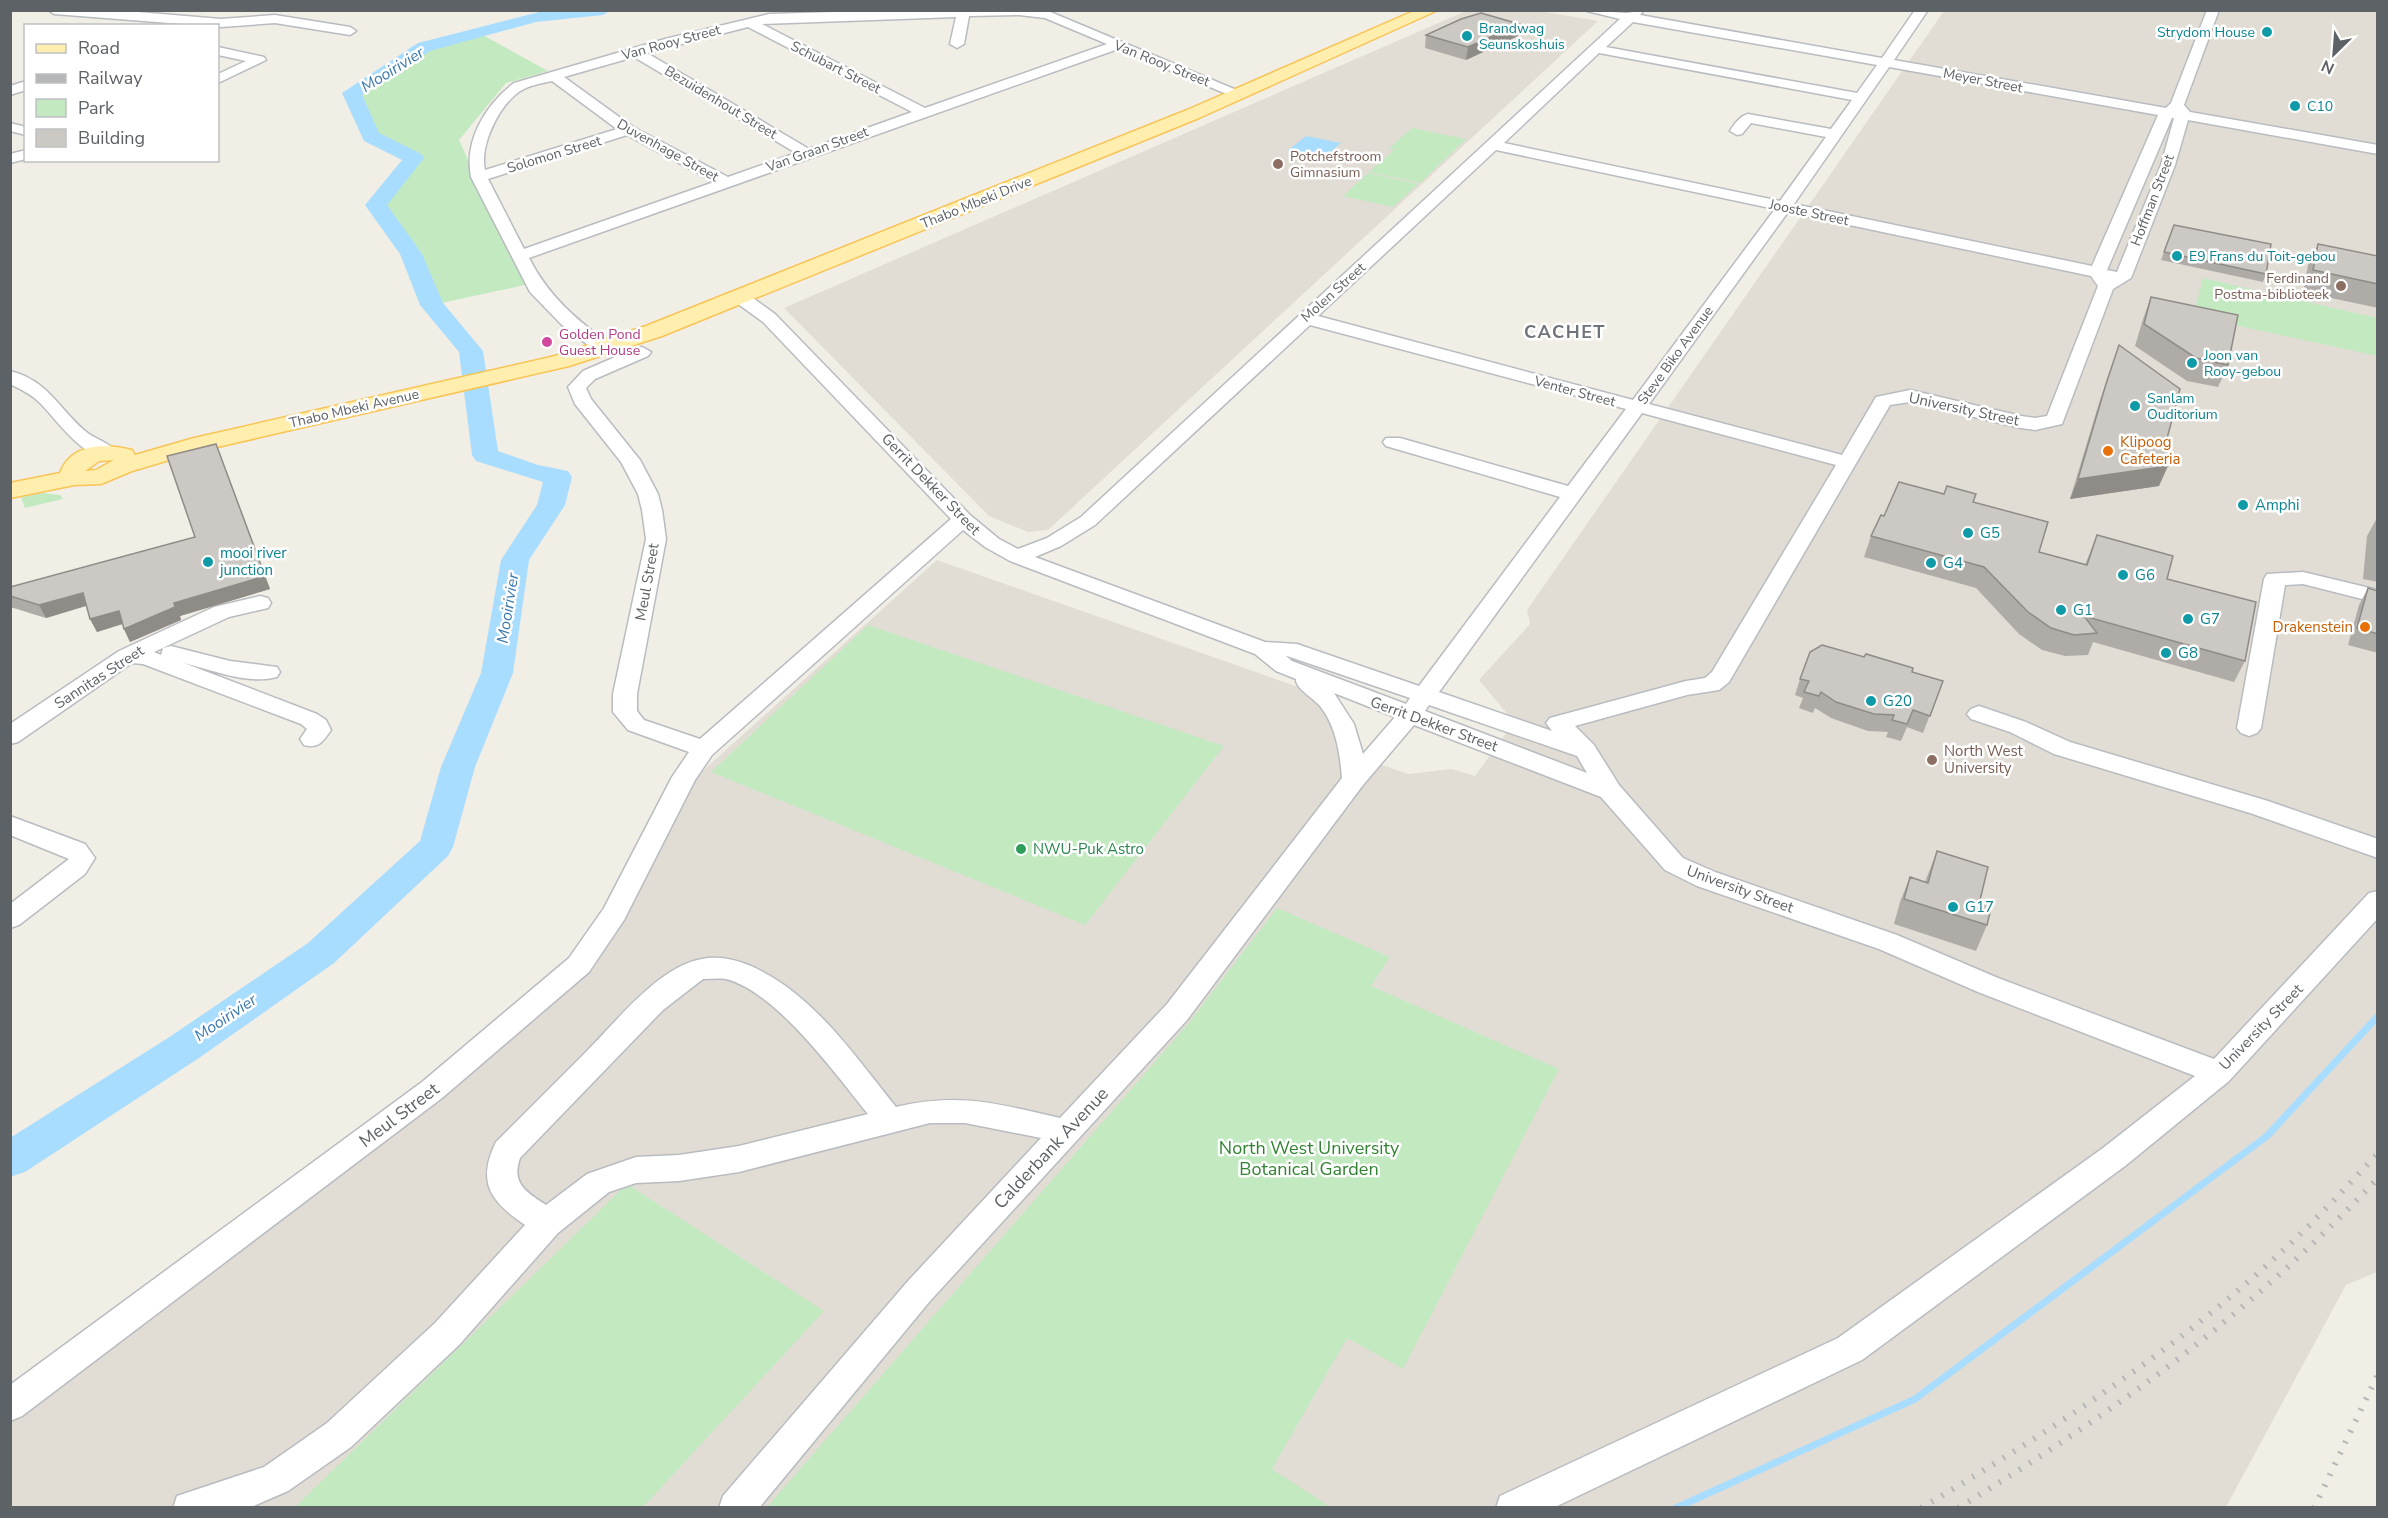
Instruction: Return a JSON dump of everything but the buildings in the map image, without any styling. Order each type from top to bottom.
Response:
[{"type":"main road","name":"Thabo Mbeki Drive","points":[[513,372],[603,348],[740,297],[1239,94],[1430,10]]},
{"type":"main road","name":"Thabo Mbeki Avenue","points":[[78,460],[101,477],[117,458],[194,445],[513,372]]},
{"type":"main road","points":[[10,484],[78,460]]},
{"type":"main road","points":[[10,491],[78,460]]},
{"type":"street","points":[[54,10],[181,18],[221,23],[275,19],[350,31]]},
{"type":"street","points":[[169,24],[198,10]]},
{"type":"street","name":"Meyer Street","points":[[1589,10],[1634,14],[2378,150]]},
{"type":"street","name":"Steve Biko Avenue","points":[[1416,706],[1784,207],[1922,10]]},
{"type":"street","name":"Hoffman Street","points":[[2058,414],[2102,279],[2175,112],[2213,10]]},
{"type":"street","name":"Van Rooy Street","points":[[603,348],[568,321],[536,288],[479,177],[474,160],[475,144],[511,92],[554,75],[749,22],[794,17],[1019,11],[1048,15],[1239,94]]},
{"type":"street","points":[[957,45],[963,12]]},
{"type":"street","name":"Molen Street","points":[[1017,557],[1054,542],[1088,521],[1634,14]]},
{"type":"street","name":"Schubart Street","points":[[749,22],[922,112]]},
{"type":"street","name":"Van Graan Street","points":[[520,256],[1116,45]]},
{"type":"street","points":[[1597,49],[1862,98]]},
{"type":"street","points":[[219,51],[259,60],[219,79]]},
{"type":"street","name":"Bezuidenhout Street","points":[[636,51],[806,153]]},
{"type":"street","name":"Duvenhage Street","points":[[554,75],[628,130],[725,182]]},
{"type":"street","name":"Hoffman Street","points":[[2123,278],[2168,165],[2175,112]]},
{"type":"street","points":[[1737,132],[1748,118],[1835,134]]},
{"type":"street","name":"Solomon Street","points":[[479,177],[628,130]]},
{"type":"street","name":"Jooste Street","points":[[1494,145],[1784,207],[2102,279],[2123,278]]},
{"type":"street","name":"Gerrit Dekker Street","points":[[740,297],[760,310],[825,374],[963,519],[992,543],[1017,557],[1263,649],[1284,666],[1416,706],[1586,751]]},
{"type":"street","name":"Venter Street","points":[[1305,318],[1846,462]]},
{"type":"street","name":"Meul Street","points":[[642,352],[589,375],[577,387],[582,400],[630,460],[648,494],[652,510],[656,539],[625,694],[625,712],[636,725],[704,749]]},
{"type":"street","points":[[10,376],[44,396],[78,460],[117,458]]},
{"type":"street","name":"University Street","points":[[2058,414],[2055,420],[2035,424],[1910,396],[1883,401],[1721,677],[1711,685],[1686,688],[1558,723],[1586,751],[1610,791],[1664,855],[1688,871],[1888,942],[1988,985],[2219,1073],[2321,965],[2378,900]]},
{"type":"street","points":[[1393,442],[1573,494]]},
{"type":"street","name":"Meul Street","points":[[10,1405],[432,1090],[579,966],[615,913],[684,777],[704,749],[963,519]]},
{"type":"street","points":[[2249,728],[2275,579],[2302,578],[2378,597]]},
{"type":"street","name":"Sannitas Street","points":[[10,736],[136,651],[222,612],[260,603]]},
{"type":"street","name":"Gerrit Dekker Street","points":[[1263,649],[1289,649],[1416,706],[1508,751],[1610,791]]},
{"type":"street","points":[[136,651],[230,668],[269,672]]},
{"type":"street","points":[[136,651],[146,657],[309,719],[318,725],[319,730],[312,739]]},
{"type":"street","points":[[1284,666],[1321,692],[1337,711],[1352,754],[1354,779]]},
{"type":"street","name":"Calderbank Avenue","points":[[736,1508],[911,1299],[1177,1012],[1354,779],[1416,706]]},
{"type":"street","points":[[1979,714],[2018,727],[2062,748],[2259,807],[2378,849]]},
{"type":"street","points":[[10,825],[76,850],[82,858],[76,868],[10,918]]},
{"type":"street","points":[[547,1223],[509,1195],[499,1181],[499,1167],[507,1151],[653,1002],[672,985],[702,969],[719,968],[742,973],[776,992],[814,1030],[890,1121]]},
{"type":"street","points":[[1513,1508],[1768,1390],[1850,1348],[2114,1157],[2219,1073]]},
{"type":"street","points":[[190,1508],[247,1491],[276,1479],[339,1435],[447,1334],[547,1223],[581,1194],[618,1175],[636,1170],[687,1167],[739,1159],[930,1111],[964,1111],[1003,1117],[1066,1132]]},
{"type":"shaded area","name":"Potchefstroom Gimnasium","points":[[1466,11],[1539,11],[1598,21],[1048,530],[1028,532],[989,516],[784,308]]},
{"type":"shaded area","name":"North West University","points":[[1944,11],[2377,11],[2377,1272],[2346,1285],[2226,1507],[11,1507],[10,1386],[441,1075],[597,934],[688,784],[937,560],[1321,695],[1342,751],[1408,774],[1452,769],[1475,776],[1514,722],[1479,680],[1530,624],[1527,610]]},
{"type":"green space","points":[[479,33],[548,71],[506,83],[459,140],[525,285],[432,305],[411,254],[376,205],[414,158],[371,137],[352,93],[424,47]]},
{"type":"green space","points":[[1412,128],[1466,139],[1420,183],[1369,172],[1394,150],[1389,148]]},
{"type":"green space","points":[[1368,173],[1418,184],[1393,207],[1343,196]]},
{"type":"green space","points":[[2203,278],[2377,318],[2377,356],[2193,316]]},
{"type":"green space","points":[[43,493],[60,495],[63,499],[25,508],[21,497]]},
{"type":"green space","name":"NWU-Puk Astro","points":[[868,625],[1224,746],[1085,925],[711,772]]},
{"type":"green space","name":"North West University Botanical Garden","points":[[1277,908],[1390,957],[1371,986],[1559,1069],[1403,1369],[1347,1338],[1272,1469],[1330,1507],[767,1507],[1188,1024]]},
{"type":"green space","points":[[627,1184],[824,1311],[643,1507],[294,1508]]},
{"type":"water","points":[[1306,136],[1341,143],[1322,159],[1287,151]]},
{"type":"waterway","name":"Mooirivier","points":[[10,1160],[185,1047],[321,953],[436,847],[458,767],[497,673],[515,560],[551,505],[558,477],[532,472],[485,455],[471,351],[432,305],[411,254],[376,205],[414,158],[371,137],[352,93],[424,47],[535,17],[603,10]]},
{"type":"waterway","points":[[1676,1508],[1915,1399],[2267,1136],[2378,1016]]},
{"type":"railway","points":[[1921,1508],[2060,1422],[2150,1360],[2193,1327],[2289,1245],[2378,1153]]},
{"type":"railway","points":[[1958,1508],[2073,1435],[2180,1358],[2281,1273],[2378,1178]]},
{"type":"railway","points":[[2314,1508],[2378,1374]]},
{"type":"place","name":"Strydom House","points":[[2267,32]]},
{"type":"place","name":"Brandwag Seunskoshuis","points":[[1467,36]]},
{"type":"place","name":"C10","points":[[2295,106]]},
{"type":"place","name":"Potchefstroom Gimnasium","points":[[1278,164]]},
{"type":"place","name":"E9 Frans du Toit-gebou","points":[[2177,256]]},
{"type":"place","name":"Ferdinand Postma-biblioteek","points":[[2341,286]]},
{"type":"place","name":"Golden Pond Guest House","points":[[547,342]]},
{"type":"place","name":"Joon van Rooy-gebou","points":[[2192,363]]},
{"type":"place","name":"Sanlam Ouditorium","points":[[2135,406]]},
{"type":"place","name":"Klipoog Cafeteria","points":[[2108,451]]},
{"type":"place","name":"Amphi","points":[[2243,505]]},
{"type":"place","name":"G5","points":[[1968,533]]},
{"type":"place","name":"mooi river junction","points":[[208,562]]},
{"type":"place","name":"G4","points":[[1931,563]]},
{"type":"place","name":"G6","points":[[2123,575]]},
{"type":"place","name":"G1","points":[[2061,610]]},
{"type":"place","name":"G7","points":[[2188,619]]},
{"type":"place","name":"Drakenstein","points":[[2365,627]]},
{"type":"place","name":"G8","points":[[2166,653]]},
{"type":"place","name":"G20","points":[[1871,701]]},
{"type":"place","name":"North West University","points":[[1932,760]]},
{"type":"place","name":"NWU-Puk Astro","points":[[1021,849]]},
{"type":"place","name":"G17","points":[[1953,907]]},
{"type":"district","name":"CACHET","points":[[1565,332]]}]
